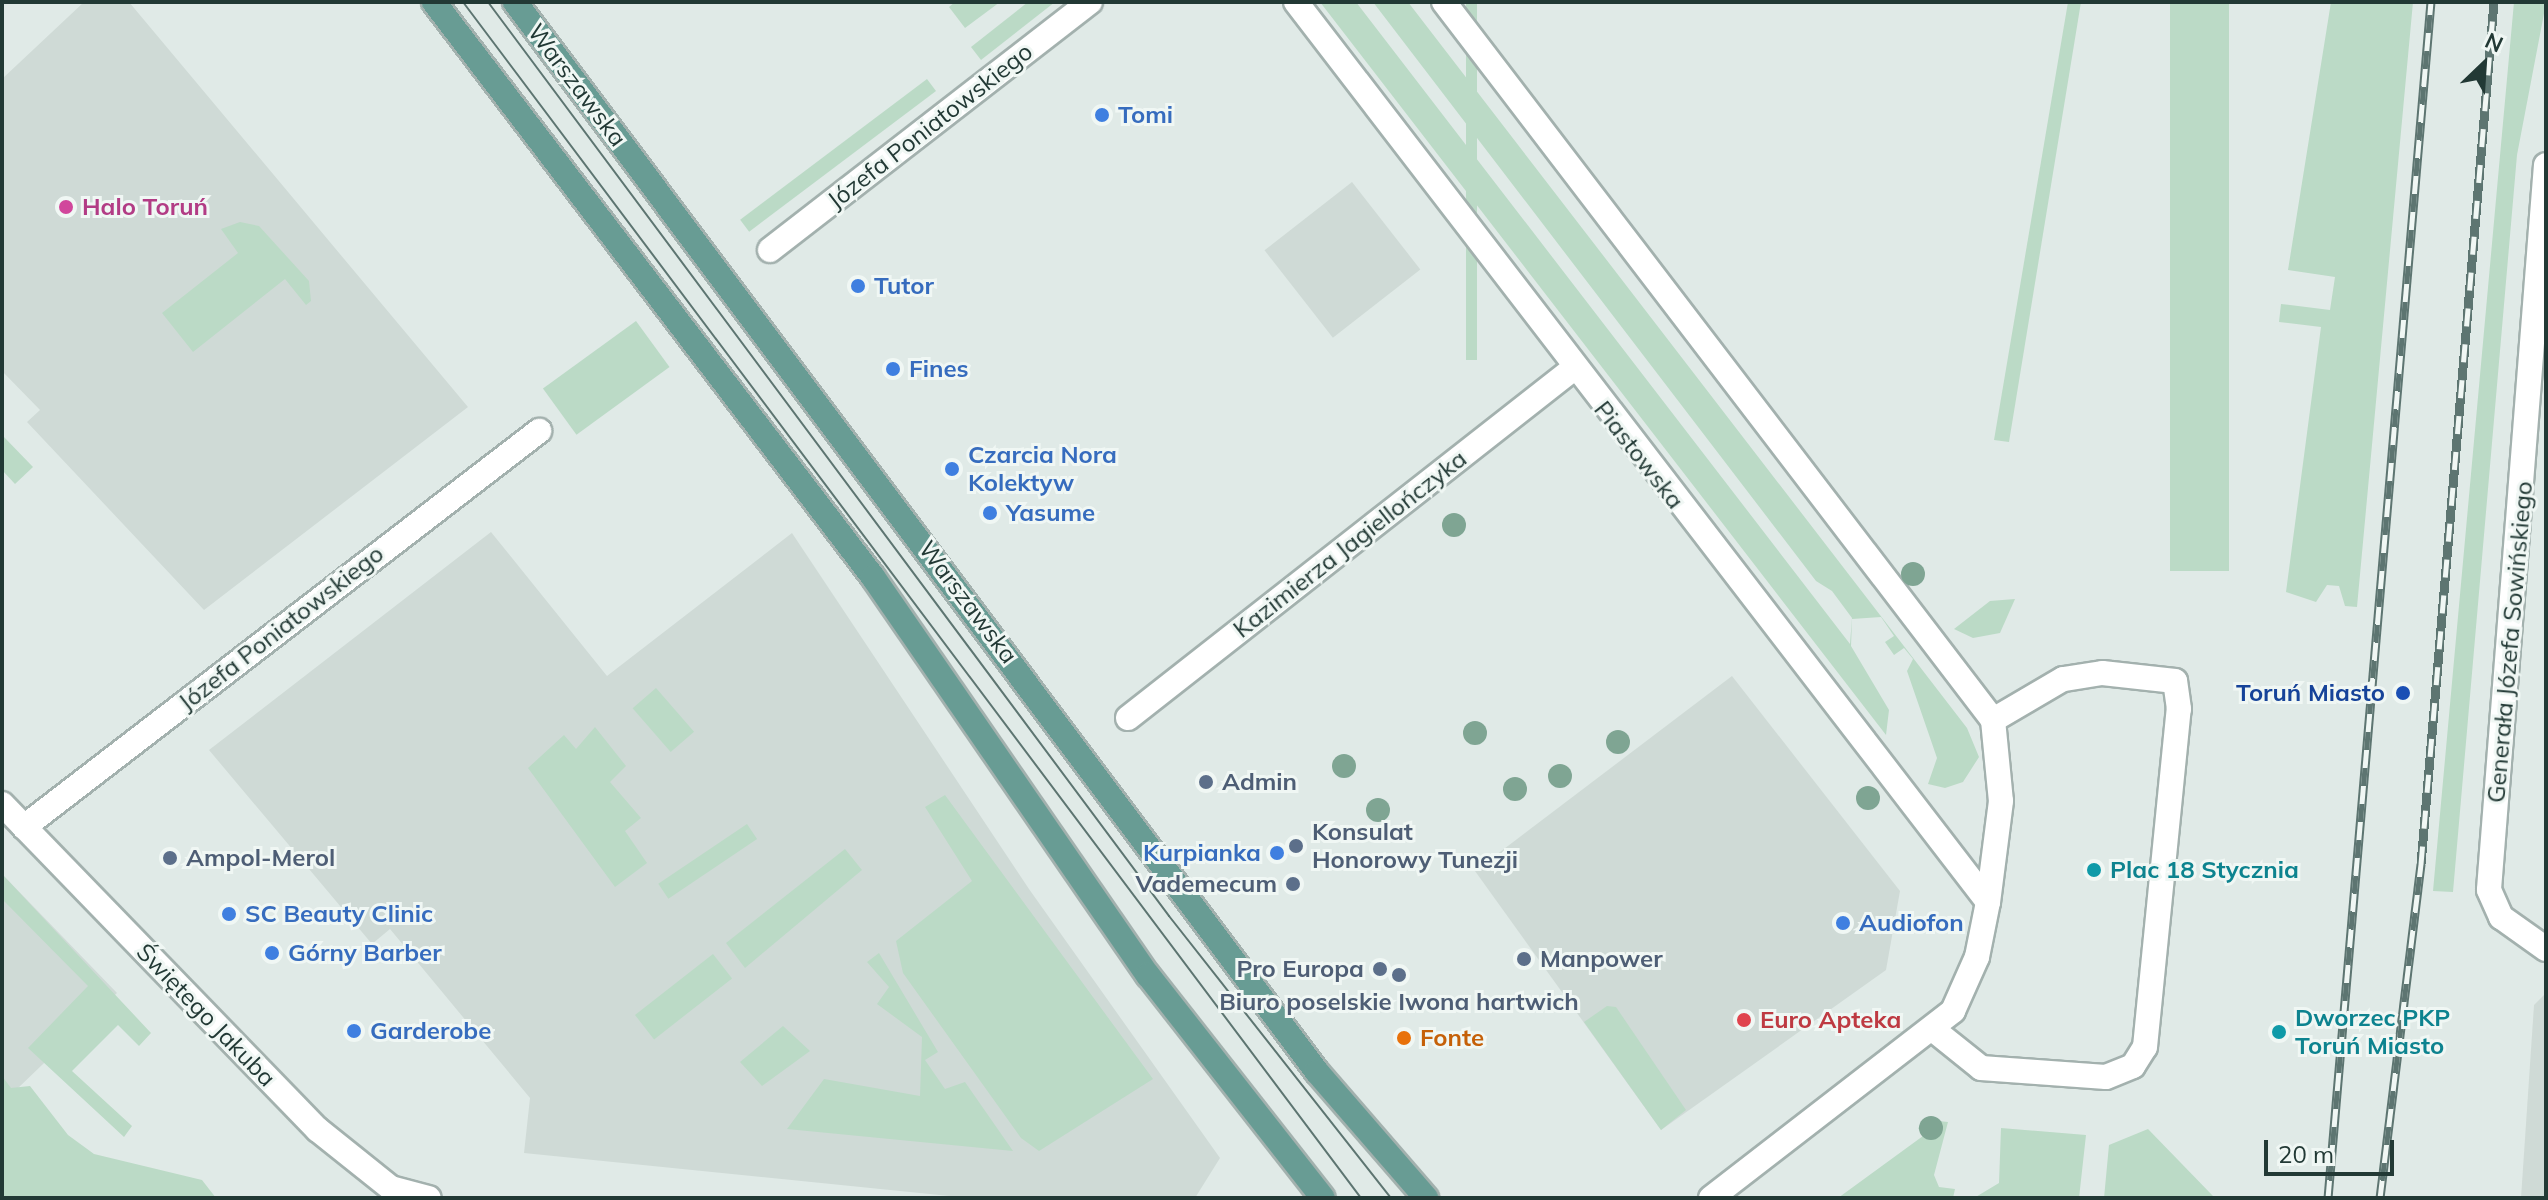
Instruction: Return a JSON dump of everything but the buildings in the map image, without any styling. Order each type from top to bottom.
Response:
[{"type":"main road","points":[[434,2],[873,577],[1148,975],[1323,1198]]},
{"type":"main road","name":"Warszawska","points":[[515,2],[1317,1072],[1426,1198]]},
{"type":"street","name":"Józefa Poniatowskiego","points":[[770,250],[1090,2]]},
{"type":"street","name":"Piastowska","points":[[1296,2],[1573,369],[1988,902]]},
{"type":"street","points":[[1444,2],[1993,720],[2001,801],[1988,902],[1966,986],[1935,1031],[1711,1198]]},
{"type":"street","name":"Generała Józefa Sowińskiego","points":[[2546,165],[2489,890],[2501,917],[2546,949]]},
{"type":"street","name":"Kazimierza Jagiellończyka","points":[[1128,718],[1573,369]]},
{"type":"street","name":"Józefa Poniatowskiego","points":[[24,827],[539,431]]},
{"type":"street","points":[[1935,1031],[1981,1068],[2106,1077],[2133,1066],[2145,1047],[2179,709],[2175,681],[2102,673],[2063,679],[1993,720]]},
{"type":"street","name":"Świętego Jakuba","points":[[2,804],[317,1129],[391,1188],[429,1198]]},
{"type":"shaded area","points":[[84,2],[129,2],[468,407],[204,610],[27,422],[40,410],[2,371],[2,79]]},
{"type":"shaded area","points":[[1352,182],[1420,269],[1333,338],[1265,250]]},
{"type":"shaded area","points":[[491,532],[607,676],[792,533],[1029,889],[1220,1158],[1195,1198],[969,1198],[524,1153],[530,1098],[390,929],[372,944],[209,750]]},
{"type":"shaded area","points":[[1732,676],[1900,891],[1886,970],[1661,1130],[1475,871]]},
{"type":"shaded area","points":[[2,874],[117,993],[17,1089],[2,1198]]},
{"type":"shaded area","points":[[2546,993],[2546,1198],[2521,1198],[2534,1005]]},
{"type":"green space","points":[[955,2],[1000,2],[965,28],[949,7]]},
{"type":"green space","points":[[1028,2],[1055,2],[981,60],[971,47]]},
{"type":"green space","points":[[1320,2],[1356,2],[1850,644],[1852,618],[1832,591],[1816,581],[1373,2],[1408,2],[1967,728],[1979,757],[1963,782],[1945,788],[1928,784],[1937,758],[1907,671],[1913,659],[1904,648],[1894,655],[1885,642],[1894,636],[1881,617],[1852,619],[1851,646],[1889,710],[1886,735]]},
{"type":"green space","points":[[1466,2],[1477,2],[1477,360],[1466,360]]},
{"type":"green space","points":[[2068,2],[2081,2],[2009,442],[1994,440]]},
{"type":"green space","points":[[2170,2],[2229,2],[2229,571],[2170,571]]},
{"type":"green space","points":[[2331,2],[2413,2],[2357,607],[2345,606],[2339,586],[2327,585],[2316,602],[2286,592],[2321,327],[2279,322],[2281,304],[2330,310],[2335,277],[2288,270]]},
{"type":"green space","points":[[2514,2],[2546,3],[2517,155],[2453,892],[2433,891]]},
{"type":"green space","points":[[927,79],[936,91],[749,232],[740,220]]},
{"type":"green space","points":[[240,222],[259,226],[309,281],[311,301],[306,305],[285,279],[193,352],[162,313],[238,253],[221,229]]},
{"type":"green space","points":[[636,321],[670,367],[576,435],[543,389]]},
{"type":"green space","points":[[2,435],[33,467],[15,484],[2,470]]},
{"type":"green space","points":[[2015,599],[2000,633],[1973,638],[1954,629],[1990,601]]},
{"type":"green space","points":[[656,688],[694,732],[671,752],[633,708]]},
{"type":"green space","points":[[595,727],[626,766],[610,782],[641,818],[625,831],[647,863],[615,887],[528,768],[564,735],[576,749]]},
{"type":"green space","points":[[945,795],[1153,1079],[1039,1151],[1021,1138],[903,973],[896,941],[972,881],[925,807]]},
{"type":"green space","points":[[747,824],[757,839],[668,899],[658,884]]},
{"type":"green space","points":[[845,849],[862,870],[745,968],[726,943]]},
{"type":"green space","points":[[2,874],[151,1033],[139,1046],[118,1025],[72,1071],[132,1126],[124,1137],[28,1048],[88,986],[2,899]]},
{"type":"green space","points":[[879,953],[938,1052],[925,1060],[945,1089],[965,1082],[1013,1151],[787,1129],[824,1079],[920,1096],[922,1037],[877,1004],[889,987],[867,962]]},
{"type":"green space","points":[[713,954],[732,978],[654,1039],[635,1015]]},
{"type":"green space","points":[[1607,1006],[1616,1007],[1686,1110],[1661,1130],[1584,1022]]},
{"type":"green space","points":[[783,1026],[810,1051],[762,1086],[740,1062]]},
{"type":"green space","points":[[2,1076],[11,1088],[30,1086],[68,1135],[94,1154],[202,1180],[216,1198],[2,1198]]},
{"type":"green space","points":[[1929,1120],[1948,1122],[1934,1175],[1939,1187],[1955,1189],[1953,1198],[1838,1198],[1923,1136],[1918,1128]]},
{"type":"green space","points":[[2001,1128],[2086,1135],[2079,1198],[1974,1198],[1999,1183]]},
{"type":"green space","points":[[2148,1129],[2213,1196],[2104,1198],[2109,1145]]},
{"type":"tram line","points":[[463,2],[1361,1198]]},
{"type":"tram line","points":[[488,2],[1169,916],[1391,1198]]},
{"type":"railway","points":[[2328,1198],[2431,2]]},
{"type":"railway","points":[[2380,1198],[2421,864],[2494,2]]},
{"type":"place","name":"Tomi","points":[[1102,115]]},
{"type":"place","name":"Halo Toruń","points":[[66,207]]},
{"type":"place","name":"Tutor","points":[[858,286]]},
{"type":"place","name":"Fines","points":[[893,369]]},
{"type":"place","name":"Czarcia Nora Kolektyw","points":[[952,469]]},
{"type":"place","name":"Yasume","points":[[990,513]]},
{"type":"place","name":"Toruń Miasto","points":[[2403,693]]},
{"type":"place","name":"Admin","points":[[1206,782]]},
{"type":"place","name":"Konsulat Honorowy Tunezji","points":[[1296,846]]},
{"type":"place","name":"Kurpianka","points":[[1277,853]]},
{"type":"place","name":"Ampol-Merol","points":[[170,858]]},
{"type":"place","name":"Plac 18 Stycznia","points":[[2094,870]]},
{"type":"place","name":"Vademecum","points":[[1293,884]]},
{"type":"place","name":"SC Beauty Clinic","points":[[229,914]]},
{"type":"place","name":"Audiofon","points":[[1843,923]]},
{"type":"place","name":"Górny Barber","points":[[272,953]]},
{"type":"place","name":"Manpower","points":[[1524,959]]},
{"type":"place","name":"Pro Europa","points":[[1380,969]]},
{"type":"place","name":"Biuro poselskie Iwona hartwich","points":[[1399,975]]},
{"type":"place","name":"Euro Apteka","points":[[1744,1020]]},
{"type":"place","name":"Garderobe","points":[[354,1031]]},
{"type":"place","name":"Dworzec PKP Toruń Miasto","points":[[2279,1032]]},
{"type":"place","name":"Fonte","points":[[1404,1038]]}]
